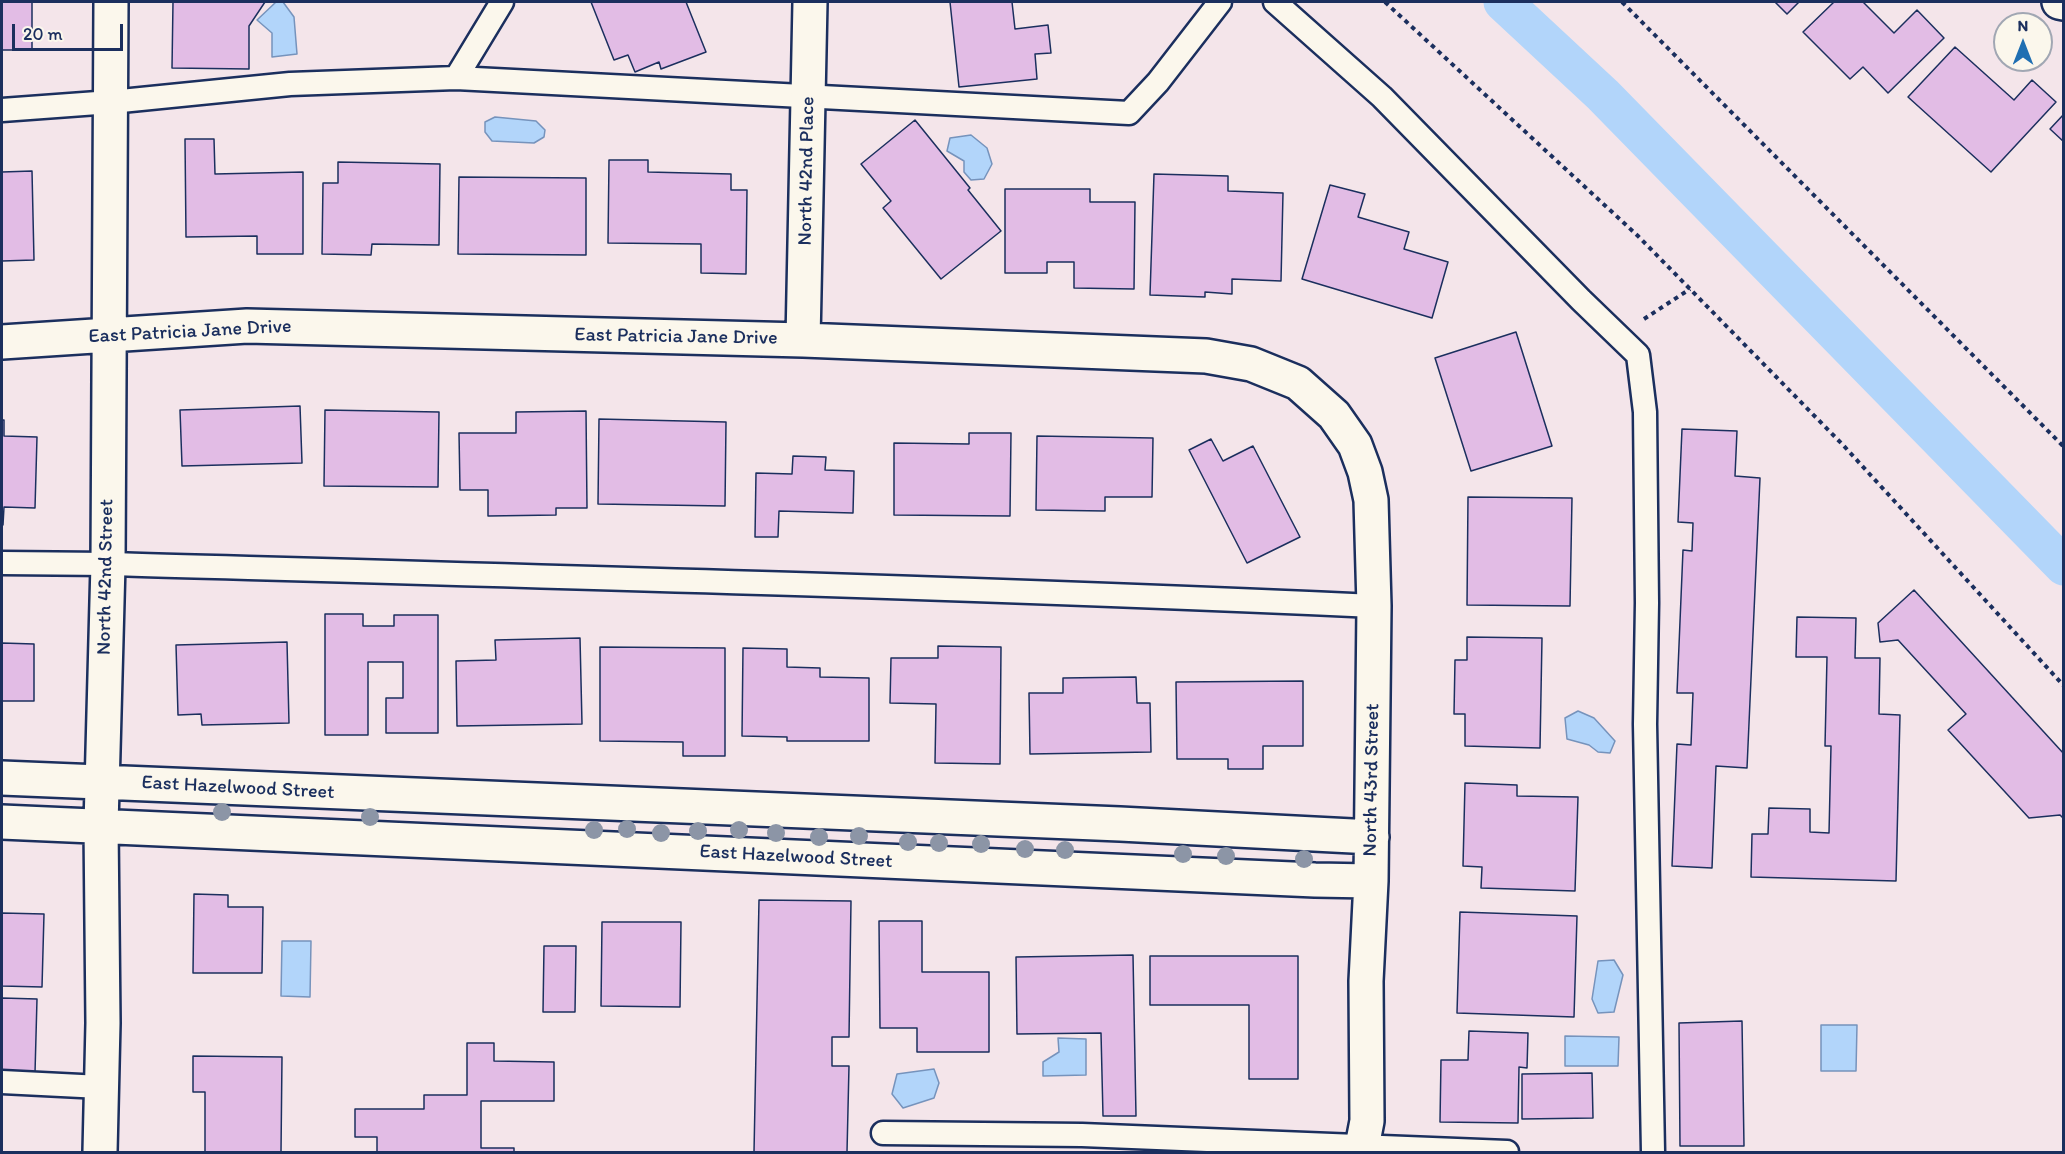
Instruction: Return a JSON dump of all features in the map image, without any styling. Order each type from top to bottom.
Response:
[{"type":"street","name":"North 42nd Street","points":[[100,1152],[103,1023],[101,825],[108,564],[111,2]]},
{"type":"street","name":"North 42nd Place","points":[[803,340],[810,2]]},
{"type":"street","name":"East Patricia Jane Drive","points":[[2,342],[247,326],[803,340],[1206,356],[1251,364],[1298,383],[1334,415]]},
{"type":"street","name":"North 43rd Street","points":[[1334,415],[1355,445],[1369,491],[1373,527],[1372,837],[1366,981],[1367,1120],[1362,1149]]},
{"type":"street","name":"East Hazelwood Street","points":[[2,778],[1120,824],[1372,837]]},
{"type":"street","points":[[474,842],[475,799]]},
{"type":"street","name":"East Hazelwood Street","points":[[2,822],[1371,880]]},
{"type":"street","points":[[1119,871],[1120,824]]},
{"type":"lane","points":[[456,78],[502,2]]},
{"type":"lane","points":[[2,110],[111,102],[290,84],[456,78],[1129,113],[1158,82],[1220,2]]},
{"type":"lane","points":[[1275,2],[1382,97],[1638,355],[1645,412],[1645,724],[1653,1152]]},
{"type":"lane","points":[[2,564],[108,564],[816,584],[1374,606]]},
{"type":"lane","points":[[2,1082],[101,1087]]},
{"type":"lane","points":[[883,1133],[1082,1135],[1362,1149],[1507,1152]]},
{"type":"path","points":[[1385,2],[1638,236],[1844,445],[2064,686]]},
{"type":"path","points":[[1622,2],[2064,447]]},
{"type":"path","points":[[1619,336],[1690,289]]},
{"type":"water","points":[[276,2],[283,2],[294,17],[297,54],[272,57],[272,33],[257,20]]},
{"type":"water","points":[[495,117],[536,121],[545,130],[544,137],[534,143],[492,141],[485,132],[485,122]]},
{"type":"water","points":[[971,135],[987,148],[992,164],[984,179],[971,180],[964,172],[964,161],[947,151],[950,138]]},
{"type":"water","points":[[1578,711],[1594,718],[1615,741],[1610,753],[1598,752],[1589,745],[1567,739],[1565,718]]},
{"type":"water","points":[[282,941],[311,941],[310,997],[281,996]]},
{"type":"water","points":[[1614,960],[1623,975],[1614,1012],[1598,1013],[1592,999],[1598,961]]},
{"type":"water","points":[[1821,1025],[1857,1025],[1856,1071],[1821,1071]]},
{"type":"water","points":[[1565,1036],[1619,1037],[1618,1066],[1565,1066]]},
{"type":"water","points":[[1058,1038],[1086,1039],[1086,1075],[1043,1076],[1043,1062],[1059,1052]]},
{"type":"water","points":[[934,1069],[939,1083],[934,1098],[903,1108],[892,1094],[897,1074]]},
{"type":"building","points":[[2,2],[32,2],[32,50],[2,50]]},
{"type":"building","points":[[173,2],[265,2],[249,26],[249,69],[172,68]]},
{"type":"building","points":[[591,2],[686,2],[706,52],[661,69],[659,62],[635,72],[628,55],[614,60]]},
{"type":"building","points":[[950,2],[1012,2],[1015,29],[1048,25],[1051,53],[1035,54],[1037,79],[959,87]]},
{"type":"building","points":[[1775,2],[1799,2],[1787,14]]},
{"type":"building","points":[[1834,2],[1863,2],[1894,33],[1917,10],[1944,38],[1888,93],[1863,67],[1850,79],[1803,32]]},
{"type":"building","points":[[1955,47],[2014,100],[2032,80],[2056,102],[1991,172],[1908,97]]},
{"type":"building","points":[[2064,114],[2064,142],[2050,129]]},
{"type":"building","points":[[915,120],[970,188],[968,190],[1001,231],[941,279],[883,208],[891,201],[861,164]]},
{"type":"building","points":[[185,139],[214,139],[215,174],[303,172],[303,254],[257,254],[257,236],[186,237]]},
{"type":"building","points":[[609,160],[648,160],[648,172],[731,174],[731,190],[747,190],[746,274],[701,273],[701,244],[608,243]]},
{"type":"building","points":[[338,162],[440,164],[439,245],[372,244],[371,255],[322,254],[323,183],[338,183]]},
{"type":"building","points":[[32,171],[34,260],[2,261],[2,172]]},
{"type":"building","points":[[1154,174],[1228,176],[1228,191],[1283,193],[1281,281],[1232,279],[1232,294],[1205,292],[1205,297],[1150,295]]},
{"type":"building","points":[[459,177],[586,178],[586,255],[458,254]]},
{"type":"building","points":[[1330,185],[1365,194],[1358,217],[1409,232],[1404,249],[1448,262],[1432,318],[1302,279]]},
{"type":"building","points":[[1005,189],[1090,189],[1090,202],[1135,202],[1134,289],[1074,288],[1074,262],[1047,262],[1047,273],[1005,273]]},
{"type":"building","points":[[1516,332],[1552,446],[1471,471],[1435,358]]},
{"type":"building","points":[[300,406],[302,463],[182,466],[180,410]]},
{"type":"building","points":[[325,410],[439,412],[438,487],[324,486]]},
{"type":"building","points":[[586,411],[587,508],[556,508],[556,515],[488,516],[488,490],[460,490],[459,433],[516,433],[516,412]]},
{"type":"building","points":[[599,419],[726,422],[725,506],[598,504]]},
{"type":"building","points":[[2,420],[4,420],[4,436],[37,437],[35,508],[4,507],[3,525],[2,525]]},
{"type":"building","points":[[1682,429],[1737,431],[1735,476],[1760,478],[1747,768],[1716,766],[1712,868],[1672,866],[1677,744],[1691,745],[1693,693],[1677,693],[1683,550],[1692,551],[1693,523],[1678,522]]},
{"type":"building","points":[[969,433],[1011,433],[1010,516],[894,515],[894,443],[969,444]]},
{"type":"building","points":[[1037,436],[1153,438],[1152,497],[1105,497],[1105,511],[1036,510]]},
{"type":"building","points":[[1211,439],[1223,461],[1253,446],[1300,537],[1247,563],[1189,450]]},
{"type":"building","points":[[793,456],[826,457],[825,470],[854,471],[853,513],[779,511],[778,537],[755,537],[756,473],[792,474]]},
{"type":"building","points":[[1468,497],[1572,498],[1570,606],[1467,605]]},
{"type":"building","points":[[1914,590],[2064,754],[2064,819],[2060,815],[2029,818],[1948,730],[1966,714],[1898,640],[1880,642],[1878,623]]},
{"type":"building","points":[[325,614],[363,614],[363,626],[394,626],[394,615],[438,615],[438,733],[386,733],[386,698],[403,698],[403,662],[368,662],[368,735],[325,735]]},
{"type":"building","points":[[1797,617],[1856,618],[1855,658],[1880,658],[1879,714],[1900,715],[1896,881],[1751,877],[1752,834],[1768,834],[1769,808],[1810,809],[1810,832],[1829,833],[1831,746],[1825,746],[1827,657],[1796,657]]},
{"type":"building","points":[[1467,637],[1542,638],[1540,748],[1465,746],[1465,714],[1454,714],[1455,660],[1467,660]]},
{"type":"building","points":[[580,638],[582,724],[457,726],[456,661],[496,660],[495,640]]},
{"type":"building","points":[[287,642],[289,723],[202,725],[201,714],[178,715],[176,645]]},
{"type":"building","points":[[2,643],[34,644],[34,701],[2,701]]},
{"type":"building","points":[[938,646],[1001,647],[1000,764],[935,763],[936,704],[890,703],[891,658],[938,658]]},
{"type":"building","points":[[600,647],[725,648],[725,756],[683,756],[683,742],[600,741]]},
{"type":"building","points":[[743,648],[787,649],[787,667],[820,668],[820,677],[869,678],[869,741],[787,741],[787,737],[742,736]]},
{"type":"building","points":[[1136,677],[1137,703],[1150,703],[1151,752],[1030,754],[1029,693],[1063,693],[1063,678]]},
{"type":"building","points":[[1303,681],[1303,746],[1263,746],[1263,769],[1228,769],[1228,759],[1177,759],[1176,682]]},
{"type":"building","points":[[1465,783],[1517,785],[1517,796],[1578,797],[1575,891],[1481,888],[1482,867],[1463,866]]},
{"type":"building","points":[[194,894],[228,895],[228,907],[263,907],[262,973],[193,973]]},
{"type":"building","points":[[759,900],[851,901],[849,1037],[832,1037],[832,1066],[849,1066],[847,1152],[754,1152]]},
{"type":"building","points":[[1460,912],[1577,916],[1574,1017],[1457,1013]]},
{"type":"building","points":[[2,913],[44,914],[42,987],[2,986]]},
{"type":"building","points":[[879,921],[922,921],[922,972],[989,972],[989,1052],[917,1052],[917,1028],[880,1028]]},
{"type":"building","points":[[602,922],[681,922],[680,1007],[601,1006]]},
{"type":"building","points":[[544,946],[576,946],[575,1012],[543,1012]]},
{"type":"building","points":[[1133,955],[1136,1116],[1103,1116],[1101,1033],[1017,1034],[1016,957]]},
{"type":"building","points":[[1150,956],[1298,956],[1298,1079],[1249,1079],[1249,1005],[1150,1005]]},
{"type":"building","points":[[2,998],[37,999],[35,1073],[2,1072]]},
{"type":"building","points":[[1742,1021],[1744,1146],[1680,1146],[1679,1023]]},
{"type":"building","points":[[1469,1031],[1528,1033],[1527,1068],[1519,1067],[1518,1123],[1440,1122],[1441,1060],[1468,1060]]},
{"type":"building","points":[[467,1043],[494,1043],[494,1061],[554,1062],[554,1101],[481,1101],[481,1148],[514,1148],[514,1152],[377,1152],[377,1137],[355,1137],[355,1109],[424,1109],[424,1095],[467,1095]]},
{"type":"building","points":[[193,1056],[282,1057],[281,1152],[205,1152],[205,1092],[193,1092]]},
{"type":"building","points":[[1592,1073],[1593,1118],[1522,1119],[1522,1074]]},
{"type":"waterway","points":[[1503,2],[1603,95],[2064,566]]}]
